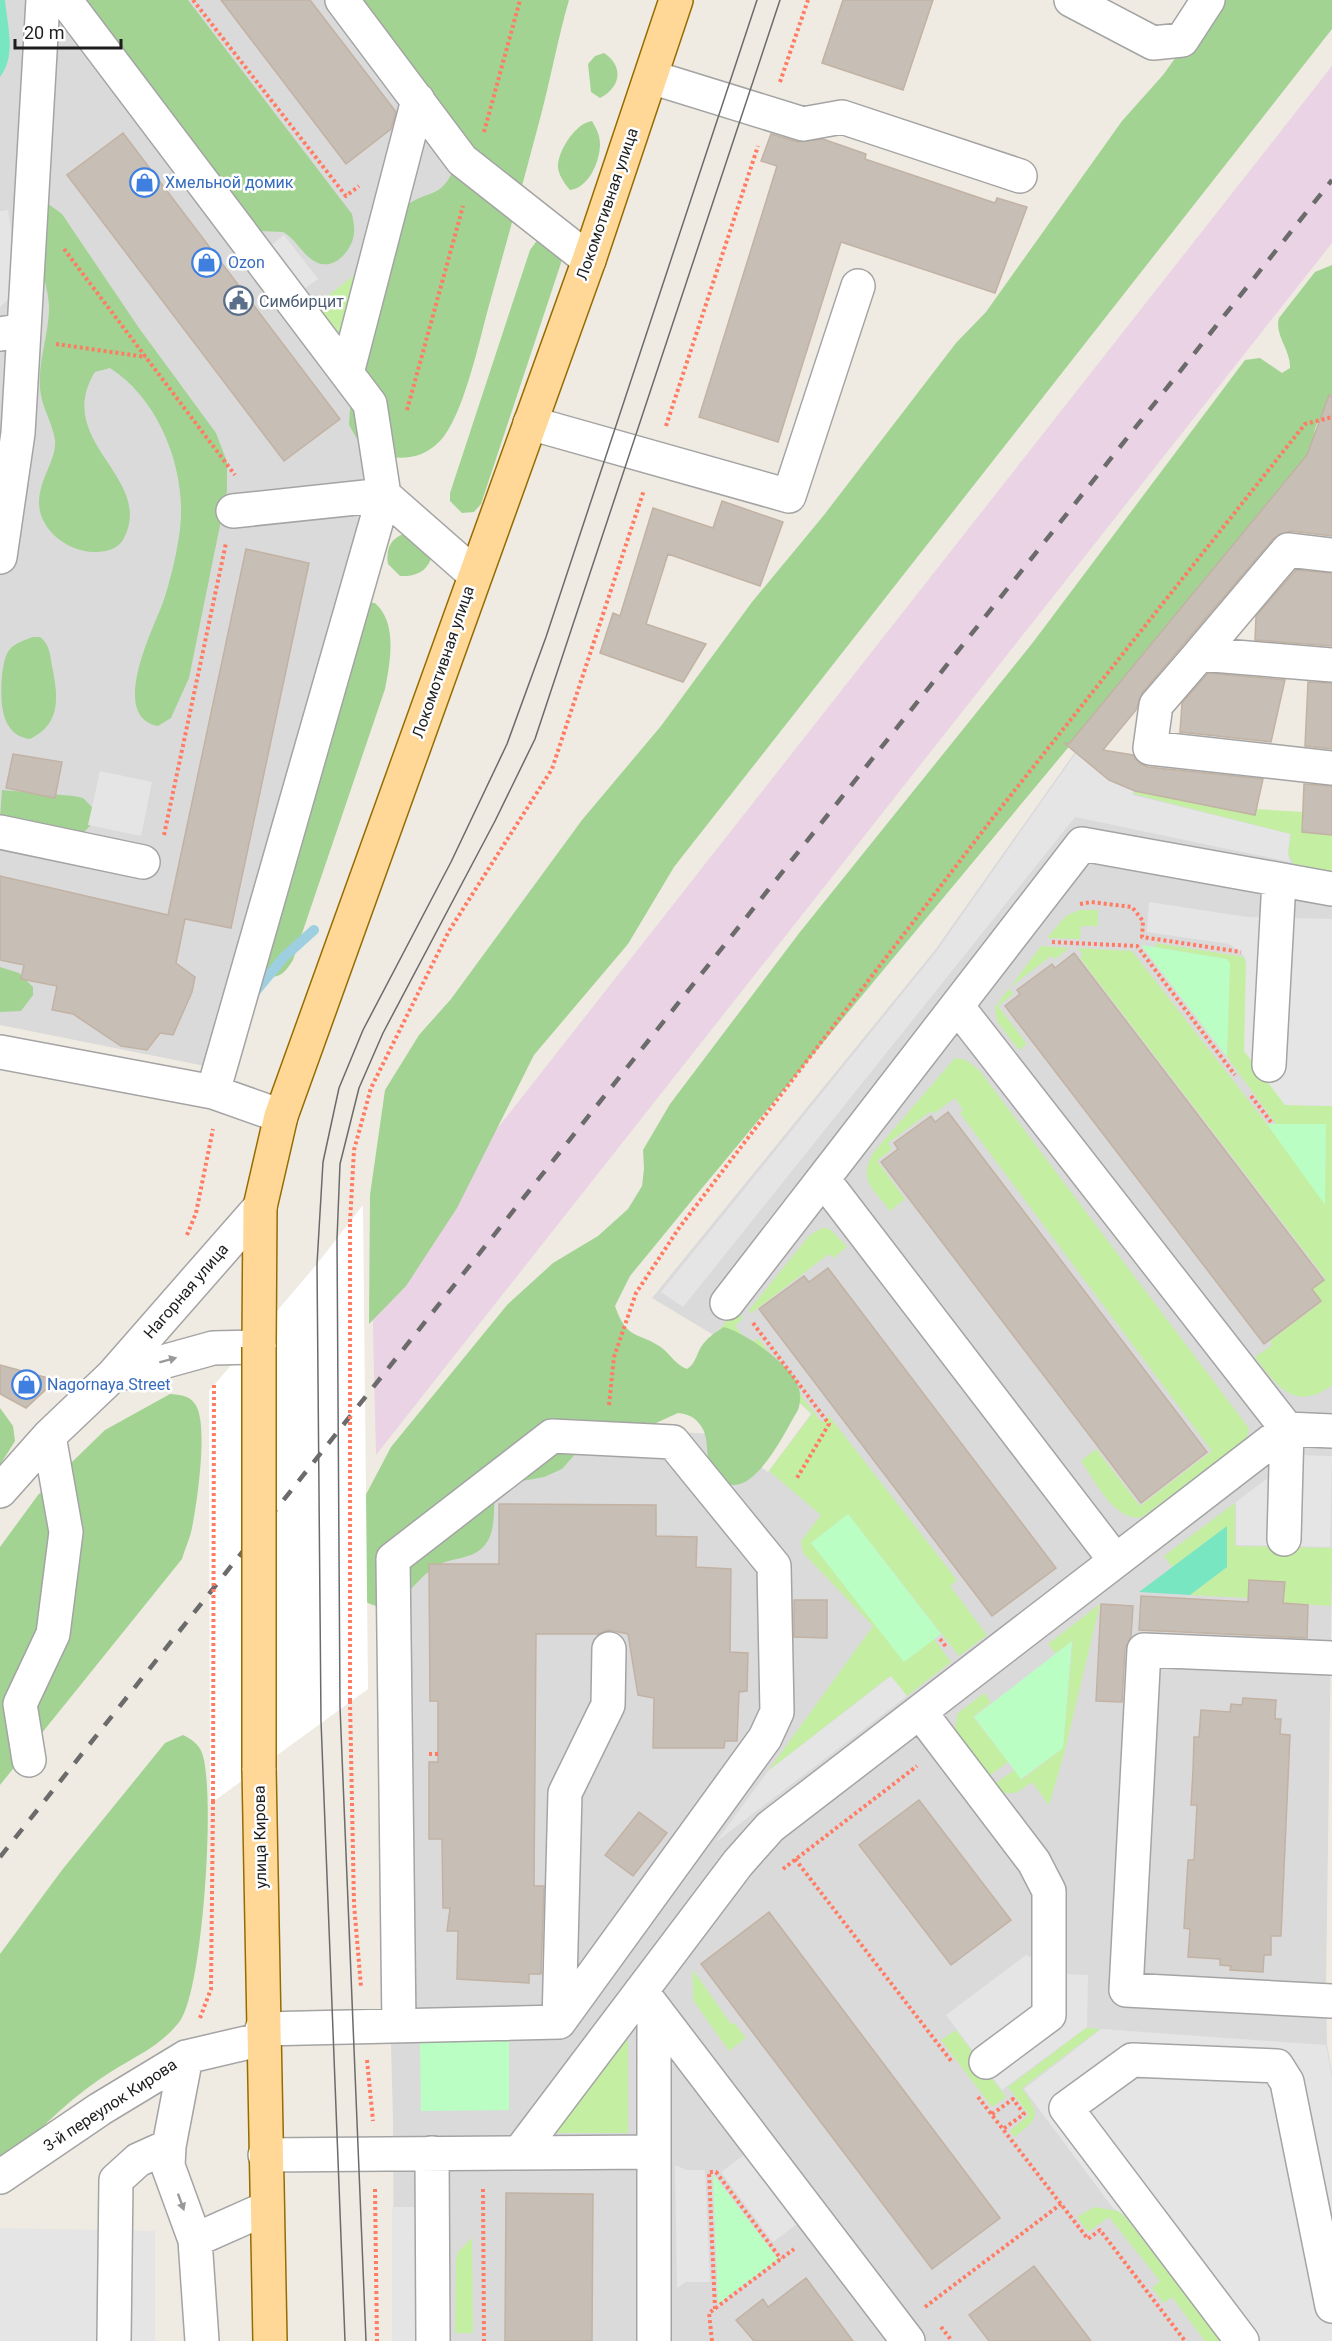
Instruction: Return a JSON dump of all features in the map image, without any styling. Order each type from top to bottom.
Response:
[{"type":"main road","name":"Локомотивная улица","points":[[259,1340],[260,1207],[281,1116],[474,574],[589,260],[651,77],[667,5]]},
{"type":"main road","name":"улица Кирова","points":[[259,1340],[259,1768],[262,2034],[270,2341]]},
{"type":"street","points":[[0,556],[18,433],[16,334],[31,207],[43,0]]},
{"type":"street","points":[[65,0],[370,404],[384,495],[213,1092]]},
{"type":"street","points":[[342,0],[462,160],[589,260]]},
{"type":"street","points":[[1071,0],[1153,43],[1182,40],[1208,0]]},
{"type":"street","points":[[651,77],[803,124],[842,117],[1020,176]]},
{"type":"street","points":[[347,373],[418,100]]},
{"type":"street","points":[[530,423],[789,496],[858,286]]},
{"type":"street","points":[[247,510],[384,495],[474,574]]},
{"type":"street","points":[[1332,555],[1288,550],[1156,705],[1150,748],[1332,768]]},
{"type":"street","points":[[1200,654],[1332,665]]},
{"type":"street","points":[[0,832],[143,862]]},
{"type":"street","points":[[739,1311],[823,1179],[1082,844],[1332,889]]},
{"type":"street","points":[[1269,1065],[1279,881]]},
{"type":"street","points":[[957,1006],[1287,1429],[1284,1539]]},
{"type":"street","points":[[0,1052],[213,1092],[281,1116]]},
{"type":"street","points":[[823,1179],[1115,1560]]},
{"type":"street","name":"Нагорная улица","points":[[0,1491],[49,1436],[112,1376],[260,1207]]},
{"type":"street","name":"Нагорная улица","points":[[112,1376],[213,1348],[259,1340]]},
{"type":"street","points":[[519,2153],[648,2000],[738,1863],[770,1827],[1287,1429],[1332,1431]]},
{"type":"street","points":[[29,1761],[20,1704],[53,1634],[66,1532],[49,1436]]},
{"type":"street","points":[[399,2025],[393,1559],[552,1436],[673,1442],[774,1566],[777,1712],[765,1738],[559,2022]]},
{"type":"street","points":[[559,2022],[565,1793],[608,1705],[609,1649]]},
{"type":"street","points":[[1332,1658],[1144,1650],[1126,1990],[1332,2001]]},
{"type":"street","points":[[920,1712],[1034,1862],[1048,1891],[1049,2015],[986,2062]]},
{"type":"street","points":[[648,2000],[654,2152],[654,2341]]},
{"type":"street","points":[[648,2000],[908,2341]]},
{"type":"street","name":"3-й переулок Кирова","points":[[0,2177],[100,2109],[186,2056],[262,2034],[399,2025],[559,2022]]},
{"type":"street","points":[[186,2056],[169,2146],[168,2166],[195,2240],[202,2341]]},
{"type":"street","points":[[1242,2341],[1066,2108],[1132,2060],[1277,2066],[1287,2082],[1332,2306]]},
{"type":"street","points":[[114,2341],[116,2180],[138,2160],[169,2146]]},
{"type":"street","points":[[266,2155],[654,2152]]},
{"type":"street","points":[[432,2153],[433,2341]]},
{"type":"street","points":[[195,2240],[267,2208]]},
{"type":"path","points":[[193,0],[346,196],[363,183]]},
{"type":"path","points":[[405,416],[520,0]]},
{"type":"path","points":[[350,1701],[350,1222],[354,1150],[371,1088],[449,931],[552,769],[808,0]]},
{"type":"path","points":[[31,207],[147,357],[247,510],[164,836]]},
{"type":"path","points":[[16,334],[147,357]]},
{"type":"path","points":[[606,1439],[614,1357],[632,1304],[636,1293],[679,1228],[992,819],[1305,424],[1332,417]]},
{"type":"path","points":[[1073,907],[1091,902],[1132,907],[1143,921],[1142,937],[1275,957]]},
{"type":"path","points":[[1050,942],[1137,946],[1236,1076]]},
{"type":"path","points":[[183,1242],[196,1213],[213,1140],[213,1092]]},
{"type":"path","points":[[1250,1094],[1271,1122]]},
{"type":"path","points":[[739,1311],[829,1424],[797,1478]]},
{"type":"path","points":[[186,2056],[211,1989],[214,1385]]},
{"type":"path","points":[[777,1873],[924,1763]]},
{"type":"path","points":[[992,2114],[1013,2099],[1024,2114],[1003,2129]]},
{"type":"path","points":[[483,2153],[484,2341]]},
{"type":"path","points":[[715,2309],[709,2172],[716,2172],[782,2259]]},
{"type":"path","points":[[925,2307],[1061,2204]]},
{"type":"path","points":[[711,2341],[709,2313],[822,2228]]},
{"type":"path","points":[[918,2297],[932,2315]]},
{"type":"path","points":[[939,2324],[952,2341]]},
{"type":"shaded area","points":[[0,0],[520,0],[384,495],[220,1069],[0,1025]]},
{"type":"shaded area","points":[[1332,66],[1332,243],[376,1455],[372,1288]]},
{"type":"shaded area","points":[[8,210],[19,283],[17,291],[0,307],[0,211]]},
{"type":"shaded area","points":[[284,235],[318,279],[297,294],[264,251]]},
{"type":"shaded area","points":[[1075,752],[1332,835],[1332,1571],[1326,1986],[1327,2044],[1332,2072],[1332,2341],[394,2341],[393,2118],[377,1557],[547,1424],[712,1434],[768,1472],[811,1414],[755,1360],[652,1298],[935,950]]},
{"type":"shaded area","points":[[1076,753],[1109,780],[1133,791],[1133,795],[1290,834],[1288,854],[1290,862],[1075,817],[683,1307],[661,1292],[936,952]]},
{"type":"shaded area","points":[[100,771],[152,782],[141,836],[88,825]]},
{"type":"shaded area","points":[[1149,902],[1247,917],[1332,919],[1332,1106],[1285,1105],[1244,1051],[1246,960],[1242,953],[1229,944],[1147,932]]},
{"type":"shaded area","points":[[1298,1455],[1332,1456],[1330,1547],[1236,1545],[1236,1502]]},
{"type":"shaded area","points":[[891,1676],[907,1696],[716,1842],[768,1771]]},
{"type":"shaded area","points":[[1026,1955],[1066,1974],[1088,1975],[1087,2027],[1002,2090],[946,2015]]},
{"type":"shaded area","points":[[1101,2029],[1326,2045],[1332,2076],[1332,2341],[1222,2341],[1127,2217],[1113,2208],[1024,2089]]},
{"type":"shaded area","points":[[744,2155],[797,2224],[773,2242],[721,2172]]},
{"type":"shaded area","points":[[675,2165],[687,2170],[705,2170],[710,2282],[686,2282],[677,2288]]},
{"type":"shaded area","points":[[392,2207],[422,2207],[422,2341],[392,2341]]},
{"type":"shaded area","points":[[0,2228],[155,2231],[155,2341],[0,2341]]},
{"type":"green space","points":[[0,0],[5,0],[10,50],[0,77]]},
{"type":"green space","points":[[74,0],[188,0],[352,214],[353,240],[341,258],[335,262],[321,264],[310,258],[292,238],[283,232],[259,231]]},
{"type":"green space","points":[[351,0],[569,0],[535,139],[463,397],[456,415],[440,441],[423,453],[404,458],[364,451],[349,425],[350,408],[382,305],[406,206],[438,190],[453,171]]},
{"type":"green space","points":[[1217,0],[1332,0],[1332,29],[674,867],[628,944],[534,1055],[457,1208],[406,1286],[369,1324],[370,1195],[385,1090],[419,1035],[451,999],[582,820],[661,726],[752,602],[824,515],[956,343],[986,312],[1122,121],[1163,75]]},
{"type":"green space","points":[[604,53],[615,64],[617,76],[612,88],[600,98],[591,92],[588,64],[595,56]]},
{"type":"green space","points":[[592,121],[600,141],[596,165],[583,184],[570,190],[559,171],[559,158],[565,144],[575,131]]},
{"type":"green space","points":[[47,203],[62,214],[139,328],[216,433],[227,462],[227,491],[189,678],[171,718],[158,726],[144,719],[137,707],[135,691],[143,652],[165,596],[175,558],[180,529],[179,484],[166,439],[143,398],[110,368],[95,372],[85,397],[86,419],[93,439],[127,496],[130,516],[124,538],[111,550],[85,551],[61,541],[44,523],[39,504],[40,494],[55,449],[55,440],[40,388],[40,369],[49,311],[40,252]]},
{"type":"green space","points":[[538,239],[562,248],[561,263],[481,504],[474,512],[462,513],[450,501],[450,493],[530,250]]},
{"type":"green space","points":[[1332,265],[1332,408],[1320,418],[1317,424],[1308,459],[630,1276],[615,1306],[619,1317],[629,1330],[662,1348],[687,1369],[694,1362],[706,1341],[724,1327],[743,1335],[765,1349],[785,1367],[797,1383],[800,1403],[774,1451],[752,1477],[740,1484],[727,1484],[711,1468],[706,1437],[701,1426],[691,1416],[678,1413],[645,1428],[578,1451],[562,1469],[544,1477],[511,1483],[495,1496],[491,1534],[480,1550],[435,1567],[392,1603],[378,1606],[362,1600],[361,1504],[391,1447],[507,1305],[553,1263],[598,1236],[628,1209],[642,1186],[643,1150],[670,1104],[800,932],[1034,641],[1245,360],[1260,358],[1282,373],[1290,368],[1290,361],[1279,330],[1279,318],[1315,272]]},
{"type":"green space","points":[[362,269],[339,348],[310,310]]},
{"type":"green space","points":[[411,532],[433,549],[432,556],[423,570],[413,575],[400,576],[388,564],[389,547],[399,536]]},
{"type":"green space","points":[[364,602],[375,603],[382,611],[390,632],[390,656],[385,689],[293,960],[280,975],[267,975],[262,971]]},
{"type":"green space","points":[[33,637],[40,637],[48,647],[56,698],[53,717],[48,725],[30,739],[20,736],[7,724],[2,705],[1,684],[9,651],[18,643]]},
{"type":"green space","points":[[2,790],[83,798],[94,809],[94,822],[83,833],[0,818]]},
{"type":"green space","points":[[1135,791],[1254,814],[1256,809],[1303,812],[1332,835],[1332,872],[1296,868],[1288,854],[1291,834],[1134,794]]},
{"type":"green space","points":[[1079,910],[1098,910],[1098,926],[1081,926],[1080,939],[1047,938],[1066,916]]},
{"type":"green space","points":[[1156,943],[1244,957],[1285,1105],[1332,1106],[1332,1385],[1319,1393],[1307,1397],[1288,1392],[1271,1378],[1255,1357],[1272,1345],[1270,1341],[1322,1302],[1313,1289],[1326,1279],[1080,958],[1083,955],[1078,948],[1132,951],[1267,1124],[1325,1204],[1326,1124],[1276,1124],[1227,1057],[1230,963],[1227,959],[1155,947]]},
{"type":"green space","points":[[1141,945],[1227,959],[1230,963],[1227,1057]]},
{"type":"green space","points":[[1041,946],[1069,948],[1055,959],[1051,956],[1010,987]]},
{"type":"green space","points":[[0,967],[19,973],[33,987],[33,995],[21,1011],[0,1012]]},
{"type":"green space","points":[[1009,988],[1013,994],[998,1006],[1027,1044],[1019,1050],[997,1021],[995,1007]]},
{"type":"green space","points":[[955,1058],[966,1060],[979,1070],[1248,1427],[1249,1432],[1244,1441],[1142,1517],[1132,1517],[1114,1507],[1081,1461],[1096,1449],[1140,1506],[1212,1451],[960,1113],[963,1110],[955,1098],[933,1114],[931,1111],[888,1143],[892,1149],[877,1161],[905,1199],[890,1211],[869,1183],[867,1170],[874,1152]]},
{"type":"green space","points":[[1267,1124],[1326,1124],[1325,1205]]},
{"type":"green space","points":[[822,1228],[830,1229],[847,1247],[833,1258],[829,1254],[751,1313],[749,1310],[810,1235]]},
{"type":"green space","points":[[736,1309],[743,1318],[735,1326],[750,1344],[758,1338],[821,1422],[829,1416],[957,1580],[950,1586],[987,1635],[959,1656],[848,1514],[811,1543],[904,1662],[934,1639],[951,1662],[907,1696],[890,1676],[768,1771],[873,1626],[803,1553],[801,1541],[821,1515],[769,1471],[812,1414],[756,1360],[715,1335]]},
{"type":"green space","points":[[170,1394],[184,1396],[193,1401],[199,1414],[201,1428],[201,1464],[197,1501],[191,1532],[182,1559],[0,1785],[0,1547],[38,1495],[105,1430]]},
{"type":"green space","points":[[0,1408],[13,1426],[15,1441],[0,1465]]},
{"type":"green space","points":[[1235,1503],[1235,1546],[1332,1548],[1331,1606],[1284,1603],[1285,1582],[1249,1580],[1248,1598],[1190,1595],[1227,1567],[1226,1527],[1172,1567],[1164,1556]]},
{"type":"green space","points":[[848,1514],[941,1634],[904,1662],[811,1543]]},
{"type":"green space","points":[[1227,1526],[1227,1567],[1190,1595],[1139,1592]]},
{"type":"green space","points":[[1100,1604],[1064,1754],[1049,1805],[1032,1782],[1016,1793],[1004,1793],[993,1785],[1014,1770],[1022,1780],[1063,1748],[1073,1641],[1055,1653],[1048,1644]]},
{"type":"green space","points":[[1072,1641],[1063,1748],[1021,1779],[974,1717]]},
{"type":"green space","points":[[984,1693],[991,1702],[973,1717],[1008,1762],[988,1777],[955,1728],[958,1713]]},
{"type":"green space","points":[[183,1735],[194,1742],[202,1753],[208,1806],[201,1933],[188,2002],[180,2021],[172,2031],[73,2100],[0,2171],[0,1954],[62,1870],[165,1743]]},
{"type":"green space","points":[[693,1970],[731,2024],[734,2023],[746,2038],[729,2051],[693,2000]]},
{"type":"green space","points":[[1086,2028],[1100,2029],[1022,2088],[1032,2104],[1035,2115],[1029,2125],[1014,2137],[1010,2131],[1029,2115],[1008,2087]]},
{"type":"green space","points":[[956,2030],[1006,2097],[992,2107],[941,2040]]},
{"type":"green space","points":[[628,2032],[628,2133],[556,2133],[557,2119]]},
{"type":"green space","points":[[509,2041],[509,2110],[421,2111],[420,2042]]},
{"type":"green space","points":[[713,2174],[778,2259],[718,2304]]},
{"type":"green space","points":[[1094,2207],[1118,2211],[1126,2218],[1221,2341],[1205,2341],[1172,2297],[1164,2303],[1152,2288],[1160,2281],[1109,2217],[1088,2232],[1077,2217]]},
{"type":"green space","points":[[472,2238],[473,2333],[455,2333],[456,2260],[458,2252]]},
{"type":"pier","points":[[363,1205],[368,1689],[210,1804],[209,1391],[317,1264]]},
{"type":"building","points":[[221,0],[310,0],[396,112],[391,129],[346,164]]},
{"type":"building","points":[[843,0],[933,0],[903,90],[822,63]]},
{"type":"building","points":[[123,133],[340,419],[284,461],[67,175]]},
{"type":"building","points":[[771,134],[798,142],[823,139],[866,154],[865,159],[995,203],[997,198],[1027,207],[995,293],[841,242],[778,442],[699,417],[777,166],[761,161]]},
{"type":"building","points":[[1329,395],[1332,396],[1332,536],[1290,531],[1274,538],[1142,693],[1136,710],[1103,750],[1133,755],[1139,763],[1148,767],[1263,779],[1255,815],[1135,791],[1109,780],[1064,743],[1069,744],[1307,455]]},
{"type":"building","points":[[722,501],[783,522],[760,586],[668,554],[646,624],[706,644],[683,682],[600,653],[613,613],[620,616],[653,508],[713,528]]},
{"type":"building","points":[[246,549],[309,563],[231,928],[185,919],[176,963],[195,977],[192,992],[173,1035],[160,1033],[147,1050],[121,1046],[73,1014],[52,1010],[57,986],[21,979],[24,965],[0,960],[0,876],[168,915]]},
{"type":"building","points":[[1296,570],[1332,573],[1332,646],[1255,640],[1256,616]]},
{"type":"building","points":[[1208,673],[1285,680],[1271,742],[1180,732],[1182,703]]},
{"type":"building","points":[[1308,682],[1332,683],[1332,749],[1305,746]]},
{"type":"building","points":[[13,754],[62,762],[55,798],[6,788]]},
{"type":"building","points":[[1304,784],[1332,786],[1332,835],[1302,832]]},
{"type":"building","points":[[1074,953],[1324,1280],[1312,1289],[1321,1301],[1264,1344],[1005,1006],[1020,994],[1017,990],[1052,964],[1055,968]]},
{"type":"building","points":[[948,1112],[1207,1452],[1141,1503],[881,1162],[898,1149],[894,1143],[931,1116],[935,1122]]},
{"type":"building","points":[[828,1268],[1056,1568],[992,1616],[759,1309],[804,1276],[809,1282]]},
{"type":"building","name":"Nagornaya Street","points":[[0,1365],[56,1380],[26,1408],[0,1394]]},
{"type":"building","points":[[499,1504],[656,1505],[656,1536],[697,1537],[696,1567],[731,1569],[730,1652],[748,1653],[747,1691],[739,1692],[737,1741],[725,1741],[724,1748],[653,1748],[654,1698],[638,1695],[628,1634],[609,1630],[598,1634],[536,1634],[534,1886],[544,1886],[541,1974],[529,1974],[529,1983],[457,1979],[458,1931],[447,1931],[450,1908],[443,1908],[442,1839],[429,1839],[429,1762],[438,1762],[438,1701],[430,1701],[429,1564],[499,1564]]},
{"type":"building","points":[[1249,1580],[1285,1582],[1283,1603],[1308,1605],[1307,1638],[1139,1630],[1141,1596],[1248,1602]]},
{"type":"building","points":[[794,1600],[827,1600],[827,1638],[794,1637]]},
{"type":"building","points":[[1101,1604],[1133,1606],[1131,1637],[1125,1649],[1122,1702],[1096,1701]]},
{"type":"building","points":[[1243,1698],[1276,1700],[1275,1719],[1281,1719],[1280,1734],[1290,1735],[1281,1936],[1271,1936],[1271,1955],[1264,1955],[1263,1972],[1230,1970],[1231,1966],[1220,1965],[1220,1959],[1188,1957],[1190,1929],[1184,1928],[1188,1860],[1194,1860],[1197,1805],[1191,1805],[1194,1737],[1199,1737],[1201,1710],[1230,1712],[1231,1704],[1242,1705]]},
{"type":"building","points":[[919,1800],[1011,1920],[951,1965],[859,1845]]},
{"type":"building","points":[[639,1812],[667,1833],[633,1876],[605,1855]]},
{"type":"building","points":[[769,1912],[1000,2218],[932,2269],[701,1964]]},
{"type":"building","points":[[506,2193],[593,2194],[592,2341],[505,2341]]},
{"type":"building","points":[[1034,2266],[1091,2341],[989,2341],[969,2315]]},
{"type":"building","points":[[806,2278],[853,2341],[754,2341],[736,2320],[763,2299],[768,2307]]},
{"type":"waterway","points":[[255,992],[284,957],[314,930]]},
{"type":"tram line","points":[[345,2341],[321,1721],[317,1264],[323,1162],[339,1088],[363,1030],[451,862],[507,744],[546,637],[757,0]]},
{"type":"tram line","points":[[366,2341],[340,1707],[337,1239],[340,1164],[359,1088],[383,1033],[495,821],[535,739],[780,0]]},
{"type":"railway","points":[[0,1857],[1332,180]]},
{"type":"place","name":"Хмельной домик","points":[[144,182]]},
{"type":"place","name":"Ozon","points":[[207,262]]},
{"type":"place","name":"Симбирцит","points":[[238,301]]},
{"type":"place","name":"Nagornaya Street","points":[[26,1384]]}]
